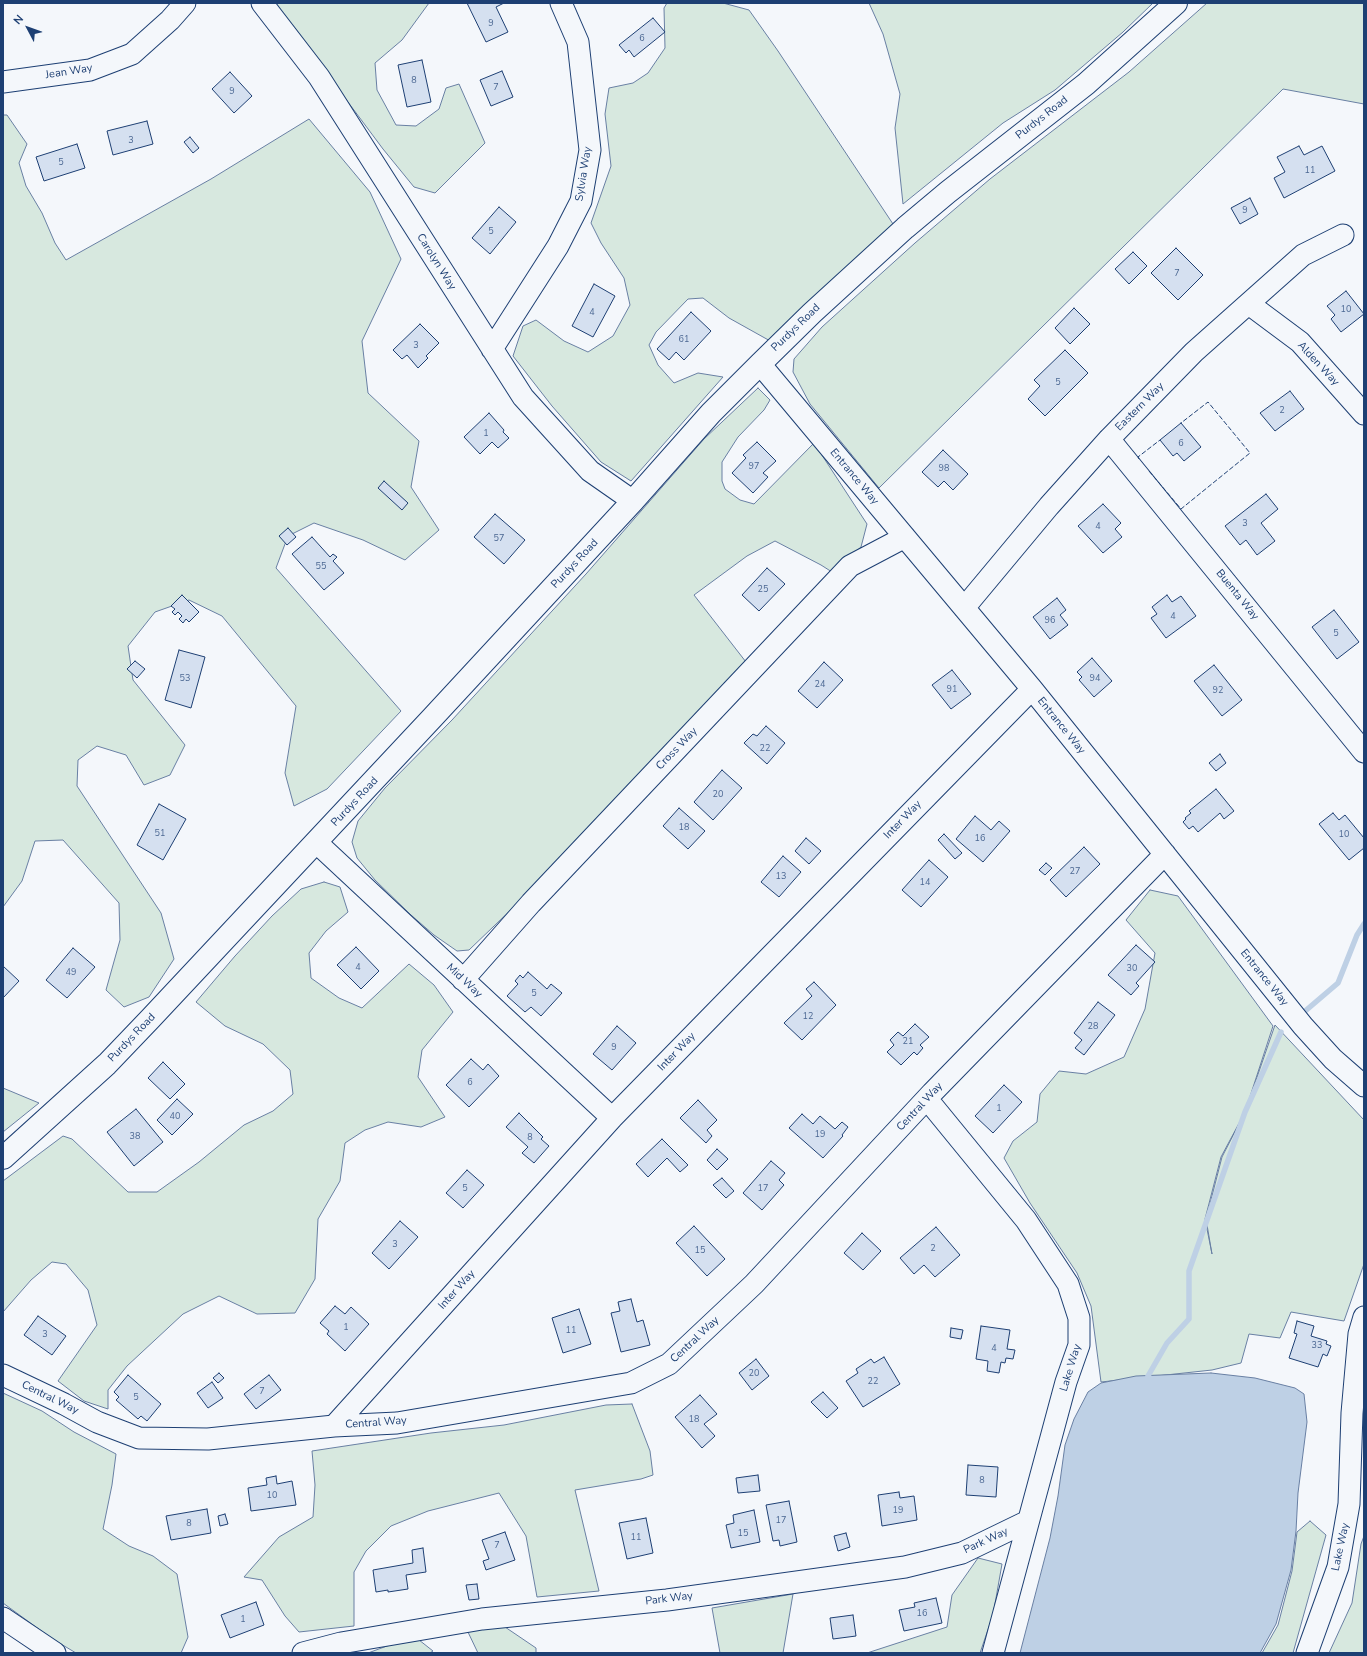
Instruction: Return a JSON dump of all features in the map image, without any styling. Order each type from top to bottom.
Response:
[{"type":"main road","name":"Purdys Road","points":[[3,1158],[107,1064],[317,843],[633,501],[712,412],[760,364],[812,313],[905,228],[953,187],[1086,84],[1176,3]]},
{"type":"street","name":"Jean Way","points":[[3,82],[90,70],[132,54],[170,20],[185,3]]},
{"type":"street","name":"Carolyn Way","points":[[262,3],[319,77],[523,397],[590,471],[633,501]]},
{"type":"street","name":"Sylvia Way","points":[[492,349],[558,246],[581,201],[590,150],[578,42],[560,3]]},
{"type":"street","name":"Eastern Way","points":[[964,608],[1049,506],[1109,439],[1194,352],[1303,254],[1343,235]]},
{"type":"street","name":"Alden Way","points":[[1249,304],[1300,342],[1364,414]]},
{"type":"street","name":"Entrance Way","points":[[760,364],[1032,689],[1303,1026],[1333,1059],[1364,1086]]},
{"type":"street","name":"Buenta Way","points":[[1109,439],[1364,752]]},
{"type":"street","name":"Cross Way","points":[[463,980],[530,903],[850,566],[905,537]]},
{"type":"street","name":"Inter Way","points":[[334,1426],[612,1118],[1032,689]]},
{"type":"street","name":"Mid Way","points":[[317,843],[612,1118]]},
{"type":"street","name":"Central Way","points":[[3,1375],[64,1404],[97,1422],[140,1438],[208,1439],[334,1426],[397,1423],[631,1383],[670,1364],[754,1284],[927,1099],[1165,854]]},
{"type":"street","name":"Lake Way","points":[[927,1099],[1026,1220],[1068,1284],[1079,1318],[1079,1345],[1066,1382],[993,1653]]},
{"type":"street","name":"Lake Way","points":[[1307,1653],[1338,1567],[1349,1504],[1352,1413],[1359,1334],[1364,1317]]},
{"type":"street","name":"Park Way","points":[[303,1653],[341,1643],[482,1618],[667,1600],[905,1567],[962,1553],[1028,1521]]},
{"type":"street","points":[[3,1618],[55,1653]]},
{"type":"shaded area","points":[[274,3],[429,3],[402,40],[375,63],[377,90],[396,125],[416,126],[439,109],[446,88],[459,84],[485,143],[435,193],[414,187],[383,149]]},
{"type":"shaded area","points":[[667,3],[723,3],[749,10],[893,224],[772,342],[729,318],[703,298],[688,299],[656,332],[649,345],[658,365],[674,383],[698,373],[723,377],[631,481],[601,462],[552,406],[513,356],[523,326],[536,320],[564,341],[588,352],[613,336],[630,305],[624,278],[601,243],[591,223],[611,166],[605,114],[609,88],[633,83],[648,73],[665,48],[664,8]]},
{"type":"shaded area","points":[[869,3],[1153,3],[1123,32],[1055,90],[1003,123],[903,204],[895,128],[900,94],[883,34]]},
{"type":"shaded area","points":[[1207,3],[1364,3],[1364,104],[1283,89],[879,488],[810,404],[793,372],[794,359],[822,327],[915,243],[990,179],[1129,72]]},
{"type":"shaded area","points":[[3,115],[7,115],[27,144],[19,163],[26,186],[42,213],[55,243],[66,260],[211,179],[309,119],[370,192],[401,259],[362,341],[368,393],[419,441],[411,487],[439,530],[405,560],[363,540],[314,523],[288,536],[276,568],[401,711],[327,789],[294,806],[285,773],[296,706],[222,616],[189,600],[155,612],[128,646],[133,680],[185,745],[170,775],[144,785],[126,755],[97,746],[78,760],[77,786],[161,913],[174,959],[149,997],[124,1007],[106,990],[120,940],[119,903],[63,840],[35,841],[22,881],[3,907]]},
{"type":"shaded area","points":[[758,388],[770,400],[764,410],[738,437],[722,462],[722,481],[725,489],[740,500],[754,504],[814,443],[867,524],[861,547],[832,572],[775,541],[747,556],[694,595],[746,662],[518,903],[469,950],[457,951],[434,935],[411,915],[375,880],[357,858],[352,842],[358,821],[385,788],[452,720],[586,574],[704,439]]},
{"type":"shaded area","points":[[324,882],[340,887],[348,912],[326,931],[309,953],[311,978],[339,998],[362,1008],[409,964],[434,985],[453,1012],[422,1050],[418,1077],[445,1117],[421,1127],[388,1122],[365,1130],[345,1143],[340,1181],[318,1219],[315,1279],[295,1313],[257,1314],[219,1296],[183,1314],[127,1366],[108,1390],[108,1409],[84,1401],[58,1381],[97,1325],[88,1290],[66,1264],[52,1262],[31,1280],[3,1312],[3,1181],[63,1136],[72,1139],[128,1192],[157,1192],[199,1162],[244,1125],[273,1111],[293,1094],[290,1070],[263,1044],[225,1026],[196,1002],[235,956],[272,916],[301,889]]},
{"type":"shaded area","points":[[1150,890],[1178,896],[1273,1026],[1245,1112],[1275,1025],[1364,1120],[1364,1264],[1344,1321],[1291,1312],[1280,1338],[1249,1334],[1241,1363],[1212,1370],[1101,1382],[1091,1306],[1077,1273],[1030,1203],[1004,1158],[1013,1141],[1037,1122],[1040,1094],[1059,1071],[1086,1074],[1124,1057],[1145,1009],[1155,953],[1126,920]],"holes":[[[1245,1112],[1222,1157],[1206,1219],[1212,1254],[1205,1219],[1221,1157]]]},
{"type":"shaded area","points":[[3,1088],[39,1103],[3,1132]]},
{"type":"shaded area","points":[[3,1393],[42,1411],[74,1432],[116,1454],[112,1485],[103,1529],[129,1546],[153,1556],[177,1574],[188,1637],[181,1653],[76,1653],[51,1638],[3,1603]]},
{"type":"shaded area","points":[[632,1404],[650,1451],[653,1475],[641,1479],[575,1490],[599,1591],[537,1597],[526,1536],[499,1493],[428,1511],[391,1526],[366,1551],[354,1572],[354,1626],[299,1632],[285,1616],[262,1580],[244,1577],[279,1537],[313,1517],[315,1485],[312,1451],[431,1433],[504,1425],[606,1405]]},
{"type":"shaded area","points":[[1310,1521],[1326,1535],[1293,1653],[1262,1653],[1278,1625],[1292,1571],[1297,1532]]},
{"type":"shaded area","points":[[1364,1536],[1364,1653],[1329,1653],[1352,1603],[1361,1544]]},
{"type":"shaded area","points":[[978,1558],[1002,1564],[993,1615],[980,1653],[867,1653],[947,1627],[952,1595]]},
{"type":"shaded area","points":[[793,1594],[783,1653],[720,1653],[712,1608]]},
{"type":"shaded area","points":[[505,1627],[536,1648],[536,1653],[478,1653],[467,1630]]},
{"type":"shaded area","points":[[414,1636],[433,1651],[430,1653],[368,1653]]},
{"type":"water","points":[[1211,1373],[1255,1378],[1295,1388],[1304,1394],[1307,1422],[1298,1493],[1296,1531],[1291,1570],[1276,1624],[1260,1653],[1020,1653],[1050,1538],[1058,1496],[1065,1445],[1074,1419],[1088,1392],[1101,1383],[1136,1376]]},
{"type":"building","points":[[467,3],[504,3],[496,7],[508,32],[486,42]]},
{"type":"building","points":[[653,18],[665,32],[634,57],[629,50],[626,53],[619,45]]},
{"type":"building","points":[[422,60],[431,102],[407,107],[398,65]]},
{"type":"building","points":[[502,71],[513,97],[491,106],[480,80]]},
{"type":"building","points":[[230,72],[252,96],[234,113],[212,89]]},
{"type":"building","points":[[147,121],[153,144],[113,155],[107,131]]},
{"type":"building","points":[[190,137],[199,148],[193,153],[184,142]]},
{"type":"building","points":[[77,144],[85,168],[44,181],[36,157]]},
{"type":"building","points":[[1299,146],[1304,155],[1322,146],[1335,171],[1284,198],[1274,178],[1285,172],[1277,157]]},
{"type":"building","points":[[1250,198],[1258,214],[1240,224],[1231,208]]},
{"type":"building","points":[[499,207],[516,222],[490,254],[472,238]]},
{"type":"building","points":[[1176,248],[1203,275],[1178,300],[1151,273]]},
{"type":"building","points":[[1133,252],[1147,266],[1129,284],[1115,269]]},
{"type":"building","points":[[594,284],[615,296],[593,337],[572,326]]},
{"type":"building","points":[[1346,291],[1364,314],[1341,332],[1331,319],[1335,315],[1327,306]]},
{"type":"building","points":[[1074,308],[1090,324],[1070,344],[1055,328]]},
{"type":"building","points":[[691,312],[711,331],[684,360],[676,352],[669,360],[657,349]]},
{"type":"building","points":[[420,324],[439,343],[426,356],[428,358],[418,368],[407,355],[402,359],[393,350]]},
{"type":"building","points":[[1065,350],[1088,373],[1045,416],[1028,399],[1040,386],[1034,380]]},
{"type":"building","points":[[1290,391],[1304,409],[1275,431],[1260,413]]},
{"type":"building","points":[[489,413],[509,438],[498,448],[492,442],[480,454],[464,437]]},
{"type":"building","points":[[1181,423],[1201,447],[1184,461],[1177,453],[1173,456],[1160,440]]},
{"type":"building","points":[[757,442],[776,461],[763,473],[768,477],[753,493],[732,473],[746,458],[743,455]]},
{"type":"building","points":[[943,450],[968,474],[953,490],[944,481],[938,487],[922,472]]},
{"type":"building","points":[[384,481],[408,503],[402,510],[378,488]]},
{"type":"building","points":[[1266,494],[1278,509],[1261,523],[1275,541],[1257,555],[1246,540],[1240,545],[1225,526]]},
{"type":"building","points":[[1103,504],[1121,523],[1115,529],[1122,537],[1103,553],[1078,526]]},
{"type":"building","points":[[495,514],[525,540],[504,564],[474,537]]},
{"type":"building","points":[[288,528],[296,537],[287,545],[279,536]]},
{"type":"building","points":[[312,537],[330,557],[333,554],[337,557],[333,561],[344,573],[324,590],[292,554]]},
{"type":"building","points":[[767,568],[785,584],[759,611],[742,595]]},
{"type":"building","points":[[182,595],[199,612],[189,622],[186,619],[183,623],[179,619],[182,616],[178,612],[175,615],[172,612],[175,609],[171,606]]},
{"type":"building","points":[[1167,595],[1172,602],[1181,596],[1196,616],[1166,638],[1151,618],[1157,614],[1152,607]]},
{"type":"building","points":[[1057,598],[1066,610],[1060,615],[1068,625],[1050,639],[1033,617]]},
{"type":"building","points":[[1334,610],[1359,642],[1337,659],[1312,627]]},
{"type":"building","points":[[179,650],[205,657],[191,708],[165,700]]},
{"type":"building","points":[[1092,658],[1112,681],[1094,697],[1079,680],[1082,677],[1077,672]]},
{"type":"building","points":[[135,661],[145,669],[137,678],[127,669]]},
{"type":"building","points":[[824,662],[843,680],[817,708],[798,691]]},
{"type":"building","points":[[1214,665],[1242,700],[1222,716],[1194,681]]},
{"type":"building","points":[[952,670],[971,694],[951,709],[932,685]]},
{"type":"building","points":[[766,726],[785,743],[767,764],[744,743],[753,734],[757,736]]},
{"type":"building","points":[[1220,754],[1226,763],[1216,771],[1209,763]]},
{"type":"building","points":[[722,770],[742,788],[713,820],[694,802]]},
{"type":"building","points":[[1216,789],[1234,811],[1224,819],[1220,813],[1198,832],[1193,826],[1189,829],[1183,822],[1191,813],[1189,811]]},
{"type":"building","points":[[159,804],[186,819],[163,860],[137,845]]},
{"type":"building","points":[[679,808],[705,831],[688,849],[663,826]]},
{"type":"building","points":[[1333,813],[1339,820],[1345,815],[1364,838],[1364,848],[1349,860],[1319,824]]},
{"type":"building","points":[[975,816],[991,830],[999,821],[1010,831],[983,862],[956,839]]},
{"type":"building","points":[[944,834],[962,853],[955,859],[938,840]]},
{"type":"building","points":[[806,838],[821,851],[809,864],[795,851]]},
{"type":"building","points":[[1084,847],[1100,864],[1066,897],[1050,880]]},
{"type":"building","points":[[783,856],[801,872],[779,897],[761,882]]},
{"type":"building","points":[[929,860],[948,877],[921,907],[902,890]]},
{"type":"building","points":[[1046,863],[1052,868],[1045,875],[1039,870]]},
{"type":"building","points":[[1136,945],[1155,962],[1136,983],[1139,986],[1131,995],[1108,975]]},
{"type":"building","points":[[356,947],[379,971],[361,989],[337,965]]},
{"type":"building","points":[[73,948],[95,967],[67,998],[46,980]]},
{"type":"building","points":[[3,966],[19,981],[3,998]]},
{"type":"building","points":[[528,972],[547,989],[551,984],[562,993],[541,1016],[531,1007],[525,1012],[507,996],[518,984],[515,981],[520,975],[523,978]]},
{"type":"building","points":[[814,982],[836,1005],[802,1040],[784,1023],[812,996],[806,989]]},
{"type":"building","points":[[1098,1002],[1115,1015],[1084,1055],[1075,1048],[1082,1040],[1074,1033]]},
{"type":"building","points":[[915,1024],[929,1037],[920,1045],[923,1048],[917,1055],[914,1052],[901,1065],[887,1052],[894,1045],[890,1040],[898,1032],[903,1036]]},
{"type":"building","points":[[617,1026],[636,1043],[612,1070],[593,1054]]},
{"type":"building","points":[[471,1059],[483,1070],[488,1064],[499,1076],[469,1107],[446,1085]]},
{"type":"building","points":[[163,1062],[185,1084],[170,1099],[148,1078]]},
{"type":"building","points":[[1004,1085],[1022,1102],[993,1133],[975,1116]]},
{"type":"building","points":[[177,1099],[193,1114],[172,1135],[157,1120]]},
{"type":"building","points":[[698,1100],[717,1120],[707,1130],[712,1136],[706,1143],[680,1118]]},
{"type":"building","points":[[136,1109],[163,1142],[134,1166],[107,1132]]},
{"type":"building","points":[[519,1113],[543,1137],[541,1139],[549,1146],[534,1163],[522,1153],[528,1147],[506,1127]]},
{"type":"building","points":[[802,1114],[813,1124],[820,1116],[835,1129],[842,1122],[848,1127],[842,1135],[843,1136],[823,1158],[789,1128]]},
{"type":"building","points":[[662,1139],[688,1165],[680,1172],[667,1158],[648,1177],[636,1164]]},
{"type":"building","points":[[717,1149],[728,1159],[717,1170],[707,1160]]},
{"type":"building","points":[[771,1161],[785,1173],[779,1180],[784,1185],[762,1210],[743,1193]]},
{"type":"building","points":[[467,1170],[484,1185],[463,1208],[446,1193]]},
{"type":"building","points":[[722,1178],[734,1191],[726,1198],[713,1185]]},
{"type":"building","points":[[400,1221],[418,1237],[389,1269],[372,1253]]},
{"type":"building","points":[[694,1226],[725,1259],[707,1276],[676,1243]]},
{"type":"building","points":[[936,1227],[960,1255],[935,1277],[924,1265],[914,1274],[900,1258]]},
{"type":"building","points":[[862,1233],[881,1251],[863,1270],[844,1253]]},
{"type":"building","points":[[631,1299],[637,1322],[643,1320],[650,1345],[621,1352],[611,1313],[620,1311],[618,1302]]},
{"type":"building","points":[[335,1306],[345,1314],[351,1307],[369,1324],[345,1351],[327,1334],[329,1331],[320,1323]]},
{"type":"building","points":[[579,1309],[591,1344],[563,1353],[552,1318]]},
{"type":"building","points":[[38,1316],[66,1336],[52,1355],[24,1335]]},
{"type":"building","points":[[1297,1321],[1314,1326],[1311,1336],[1327,1341],[1326,1344],[1331,1346],[1327,1356],[1323,1354],[1318,1367],[1289,1358],[1297,1334],[1294,1333]]},
{"type":"building","points":[[981,1326],[1010,1330],[1007,1349],[1015,1350],[1013,1359],[1006,1358],[1005,1363],[1001,1362],[999,1373],[987,1371],[988,1361],[976,1359]]},
{"type":"building","points":[[951,1328],[963,1330],[961,1339],[950,1337]]},
{"type":"building","points":[[884,1357],[900,1384],[863,1407],[846,1381],[858,1373],[856,1369],[871,1359],[874,1363]]},
{"type":"building","points":[[756,1359],[769,1376],[752,1390],[739,1373]]},
{"type":"building","points":[[219,1373],[224,1378],[218,1383],[213,1378]]},
{"type":"building","points":[[128,1375],[161,1404],[147,1421],[141,1416],[138,1419],[116,1400],[119,1397],[114,1392]]},
{"type":"building","points":[[269,1375],[281,1390],[256,1409],[244,1394]]},
{"type":"building","points":[[212,1382],[223,1398],[208,1408],[197,1393]]},
{"type":"building","points":[[823,1392],[838,1408],[827,1418],[811,1402]]},
{"type":"building","points":[[700,1395],[717,1414],[704,1424],[715,1436],[702,1448],[675,1417]]},
{"type":"building","points":[[968,1465],[998,1467],[996,1497],[966,1495]]},
{"type":"building","points":[[758,1475],[760,1491],[738,1493],[736,1478]]},
{"type":"building","points":[[276,1476],[277,1484],[292,1481],[296,1505],[251,1511],[248,1488],[267,1485],[266,1478]]},
{"type":"building","points":[[899,1492],[900,1498],[914,1496],[917,1520],[882,1526],[878,1495]]},
{"type":"building","points":[[789,1501],[797,1542],[780,1546],[779,1540],[773,1541],[766,1505]]},
{"type":"building","points":[[207,1509],[211,1533],[171,1540],[166,1516]]},
{"type":"building","points":[[754,1510],[760,1542],[731,1548],[726,1525],[734,1523],[733,1515]]},
{"type":"building","points":[[225,1514],[228,1524],[220,1526],[218,1516]]},
{"type":"building","points":[[646,1518],[653,1553],[627,1559],[619,1523]]},
{"type":"building","points":[[505,1532],[515,1560],[486,1570],[483,1561],[489,1559],[482,1540]]},
{"type":"building","points":[[846,1533],[850,1547],[838,1551],[834,1536]]},
{"type":"building","points":[[423,1548],[426,1572],[406,1575],[408,1589],[376,1592],[373,1570],[413,1563],[412,1550]]},
{"type":"building","points":[[477,1584],[479,1599],[469,1600],[466,1585]]},
{"type":"building","points":[[936,1598],[942,1623],[904,1631],[899,1610],[915,1607],[914,1603]]},
{"type":"building","points":[[256,1602],[264,1625],[230,1638],[221,1615]]},
{"type":"building","points":[[853,1615],[856,1636],[833,1639],[830,1618]]},
{"type":"waterway","points":[[1304,1012],[1338,983],[1357,935],[1364,924]]},
{"type":"waterway","points":[[1148,1376],[1167,1343],[1189,1319],[1189,1271],[1245,1112],[1281,1032]]},
{"type":"fence","points":[[1149,471],[1181,509],[1250,453],[1208,402],[1181,423]]},
{"type":"fence","points":[[1139,459],[1138,457],[1160,440]]}]
